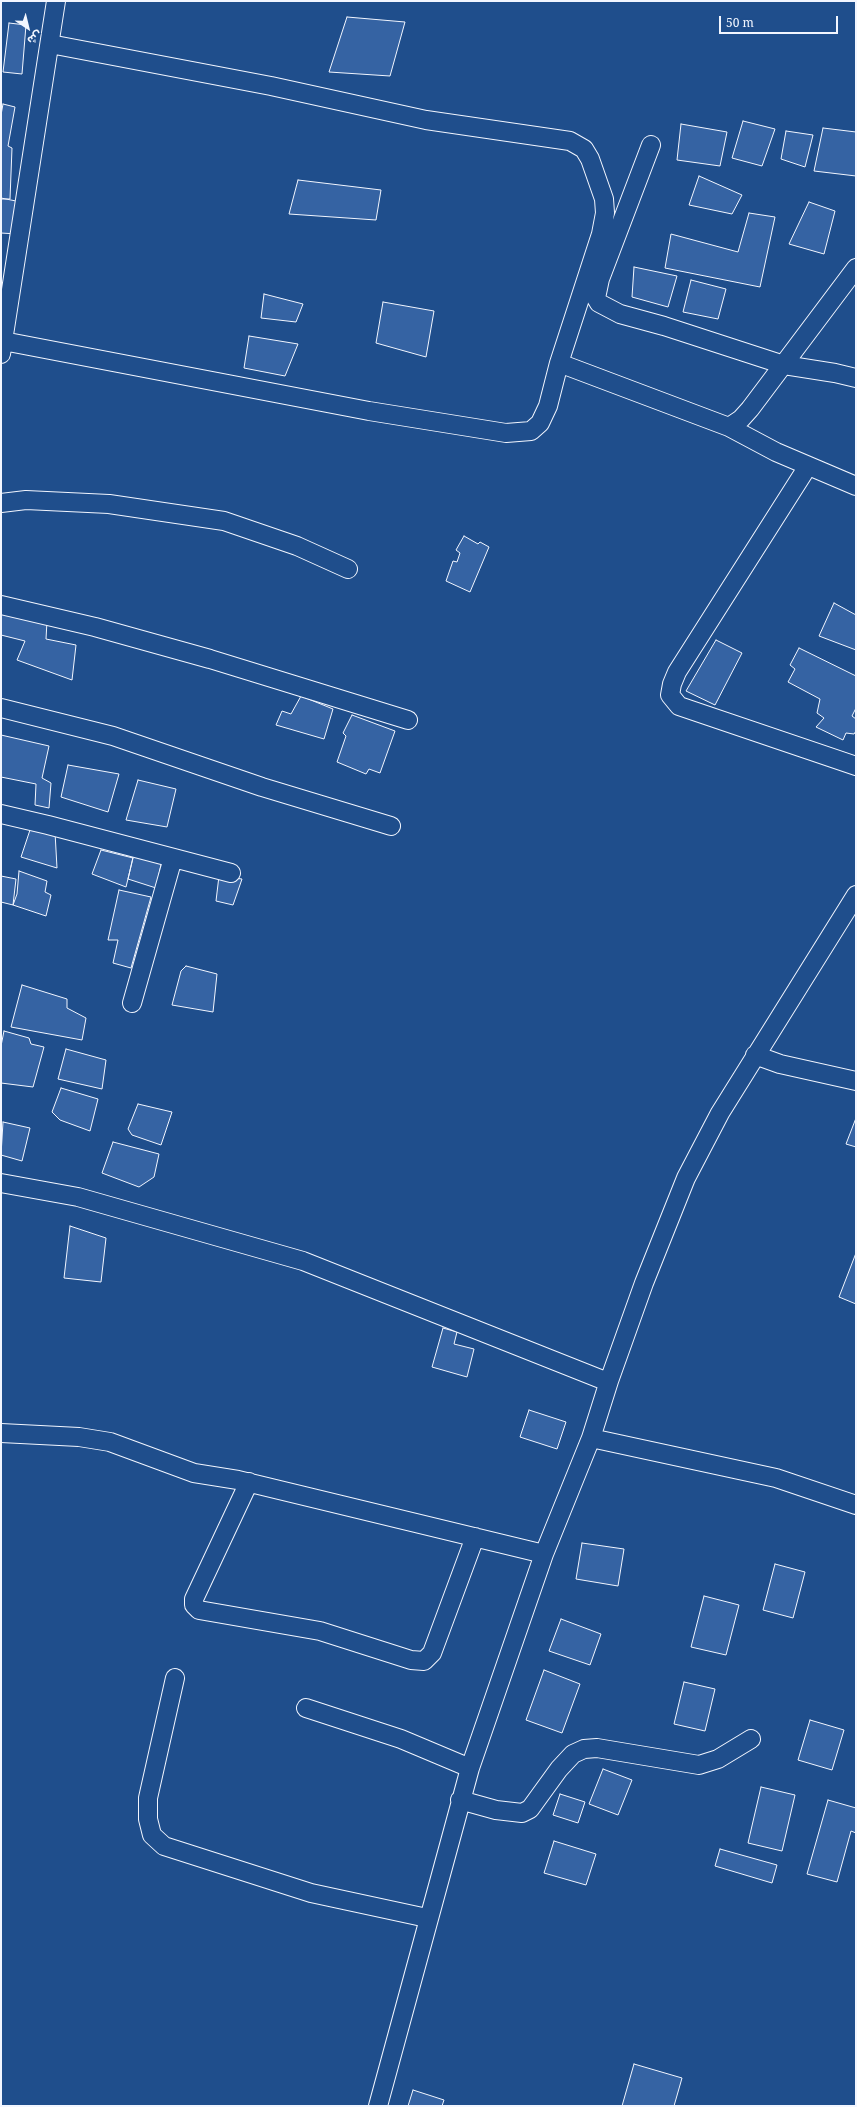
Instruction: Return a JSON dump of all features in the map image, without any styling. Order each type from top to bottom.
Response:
[{"type":"street","points":[[50,44],[271,86],[426,120],[552,137],[570,141],[584,149],[590,159],[604,199],[605,213],[601,234],[559,363],[548,406],[540,423],[531,431],[506,433],[2,348],[4,317],[56,1]]},
{"type":"street","points":[[651,145],[600,279],[596,298],[599,303],[620,314],[664,326],[784,365],[856,378]]},
{"type":"street","points":[[729,427],[741,419],[750,409],[856,268]]},
{"type":"street","points":[[559,363],[729,427],[776,452],[856,486]]},
{"type":"street","points":[[808,466],[678,672],[672,684],[670,695],[679,706],[856,766]]},
{"type":"street","points":[[1,503],[26,500],[109,504],[224,521],[297,546],[348,569]]},
{"type":"street","points":[[1,605],[95,627],[210,659],[408,720]]},
{"type":"street","points":[[1,708],[112,736],[262,787],[391,826]]},
{"type":"street","points":[[1,814],[231,873]]},
{"type":"street","points":[[132,1003],[173,858]]},
{"type":"street","points":[[378,2106],[460,1800],[470,1768],[544,1554],[591,1438],[608,1382],[644,1283],[686,1178],[720,1114],[755,1055],[856,896]]},
{"type":"street","points":[[755,1055],[780,1064],[856,1081]]},
{"type":"street","points":[[1,1184],[78,1197],[303,1261],[608,1382]]},
{"type":"street","points":[[1,1433],[79,1436],[110,1442],[194,1472],[249,1482],[544,1554]]},
{"type":"street","points":[[591,1438],[776,1478],[856,1505]]},
{"type":"street","points":[[249,1482],[194,1599],[194,1605],[199,1610],[320,1631],[411,1660],[424,1661],[432,1653],[474,1537]]},
{"type":"street","points":[[174,1678],[148,1798],[148,1819],[152,1835],[164,1846],[311,1893],[428,1918]]},
{"type":"street","points":[[306,1708],[401,1739],[470,1768]]},
{"type":"street","points":[[460,1800],[496,1810],[522,1813],[530,1809],[559,1769],[574,1754],[584,1749],[597,1748],[698,1765],[706,1764],[718,1759],[751,1738]]},
{"type":"building","points":[[347,17],[405,22],[390,76],[329,72]]},
{"type":"building","points":[[9,23],[26,25],[22,74],[3,72]]},
{"type":"building","points":[[3,104],[15,107],[8,146],[12,148],[10,199],[1,199],[1,115]]},
{"type":"building","points":[[743,121],[775,129],[762,166],[732,158]]},
{"type":"building","points":[[681,124],[727,132],[720,166],[677,160]]},
{"type":"building","points":[[823,128],[856,132],[856,176],[814,171]]},
{"type":"building","points":[[786,131],[813,135],[805,167],[781,159]]},
{"type":"building","points":[[699,176],[742,195],[732,214],[689,205]]},
{"type":"building","points":[[298,180],[381,190],[376,220],[289,214]]},
{"type":"building","points":[[1,198],[16,201],[17,234],[1,233]]},
{"type":"building","points":[[809,202],[835,211],[824,254],[789,244]]},
{"type":"building","points":[[749,213],[775,217],[760,287],[665,268],[671,234],[738,252]]},
{"type":"building","points":[[634,267],[677,276],[668,307],[632,297]]},
{"type":"building","points":[[691,280],[726,289],[718,319],[683,312]]},
{"type":"building","points":[[264,294],[303,304],[296,322],[261,318]]},
{"type":"building","points":[[383,302],[434,311],[426,357],[376,343]]},
{"type":"building","points":[[249,336],[298,344],[285,376],[244,368]]},
{"type":"building","points":[[464,536],[478,544],[480,542],[489,547],[470,592],[446,581],[453,561],[457,562],[460,553],[456,550]]},
{"type":"building","points":[[834,603],[856,615],[856,650],[819,636]]},
{"type":"building","points":[[1,609],[47,621],[46,639],[76,645],[72,680],[17,660],[25,641],[1,635]]},
{"type":"building","points":[[716,640],[742,653],[715,705],[686,691]]},
{"type":"building","points":[[799,648],[856,676],[856,708],[852,716],[856,719],[856,731],[854,734],[846,733],[843,740],[816,727],[824,718],[817,713],[820,699],[788,682],[795,669],[790,665]]},
{"type":"building","points":[[301,696],[333,709],[324,739],[276,725],[282,711],[291,714]]},
{"type":"building","points":[[352,715],[395,731],[380,773],[369,769],[366,774],[337,762],[346,736],[343,733]]},
{"type":"building","points":[[1,735],[49,746],[42,778],[51,783],[49,808],[35,805],[36,784],[1,777]]},
{"type":"building","points":[[68,765],[119,774],[108,812],[61,797]]},
{"type":"building","points":[[138,780],[176,789],[167,827],[126,820]]},
{"type":"building","points":[[31,827],[55,832],[57,868],[21,857]]},
{"type":"building","points":[[101,850],[133,858],[126,887],[92,874]]},
{"type":"building","points":[[134,853],[162,860],[156,888],[128,879]]},
{"type":"building","points":[[19,871],[47,881],[45,892],[51,895],[46,916],[13,905],[17,894]]},
{"type":"building","points":[[1,876],[16,879],[13,905],[1,902]]},
{"type":"building","points":[[219,876],[242,879],[233,905],[216,901]]},
{"type":"building","points":[[119,890],[151,897],[131,968],[113,963],[118,940],[108,940]]},
{"type":"building","points":[[186,966],[217,974],[213,1012],[172,1005],[181,971]]},
{"type":"building","points":[[22,985],[67,999],[67,1008],[86,1018],[82,1040],[11,1027]]},
{"type":"building","points":[[4,1031],[29,1038],[31,1044],[44,1047],[33,1087],[1,1083],[1,1046]]},
{"type":"building","points":[[66,1049],[106,1060],[102,1089],[58,1079]]},
{"type":"building","points":[[61,1088],[98,1099],[90,1131],[60,1120],[52,1112]]},
{"type":"building","points":[[138,1104],[172,1112],[161,1145],[132,1135],[128,1129]]},
{"type":"building","points":[[856,1118],[856,1147],[846,1144]]},
{"type":"building","points":[[3,1122],[30,1128],[22,1161],[1,1155]]},
{"type":"building","points":[[113,1142],[159,1154],[154,1177],[139,1187],[102,1173]]},
{"type":"building","points":[[70,1226],[106,1238],[101,1282],[64,1278]]},
{"type":"building","points":[[856,1253],[856,1304],[839,1297]]},
{"type":"building","points":[[443,1328],[457,1332],[454,1344],[474,1349],[467,1377],[432,1367]]},
{"type":"building","points":[[529,1410],[566,1422],[557,1449],[520,1437]]},
{"type":"building","points":[[582,1543],[624,1549],[618,1586],[576,1579]]},
{"type":"building","points":[[775,1564],[805,1572],[793,1618],[763,1610]]},
{"type":"building","points":[[704,1596],[739,1605],[726,1655],[691,1647]]},
{"type":"building","points":[[561,1619],[601,1634],[590,1665],[549,1651]]},
{"type":"building","points":[[544,1670],[580,1684],[562,1733],[526,1720]]},
{"type":"building","points":[[684,1682],[715,1689],[705,1731],[674,1724]]},
{"type":"building","points":[[810,1720],[844,1730],[832,1770],[798,1760]]},
{"type":"building","points":[[603,1769],[632,1780],[618,1815],[589,1804]]},
{"type":"building","points":[[761,1787],[795,1795],[782,1851],[748,1843]]},
{"type":"building","points":[[560,1794],[585,1802],[578,1823],[553,1815]]},
{"type":"building","points":[[828,1800],[856,1808],[856,1833],[851,1831],[837,1882],[807,1874]]},
{"type":"building","points":[[554,1841],[596,1854],[586,1885],[544,1873]]},
{"type":"building","points":[[720,1849],[777,1865],[772,1883],[715,1866]]},
{"type":"building","points":[[634,2064],[682,2078],[674,2106],[622,2106]]},
{"type":"building","points":[[413,2090],[444,2100],[442,2106],[408,2106]]}]
